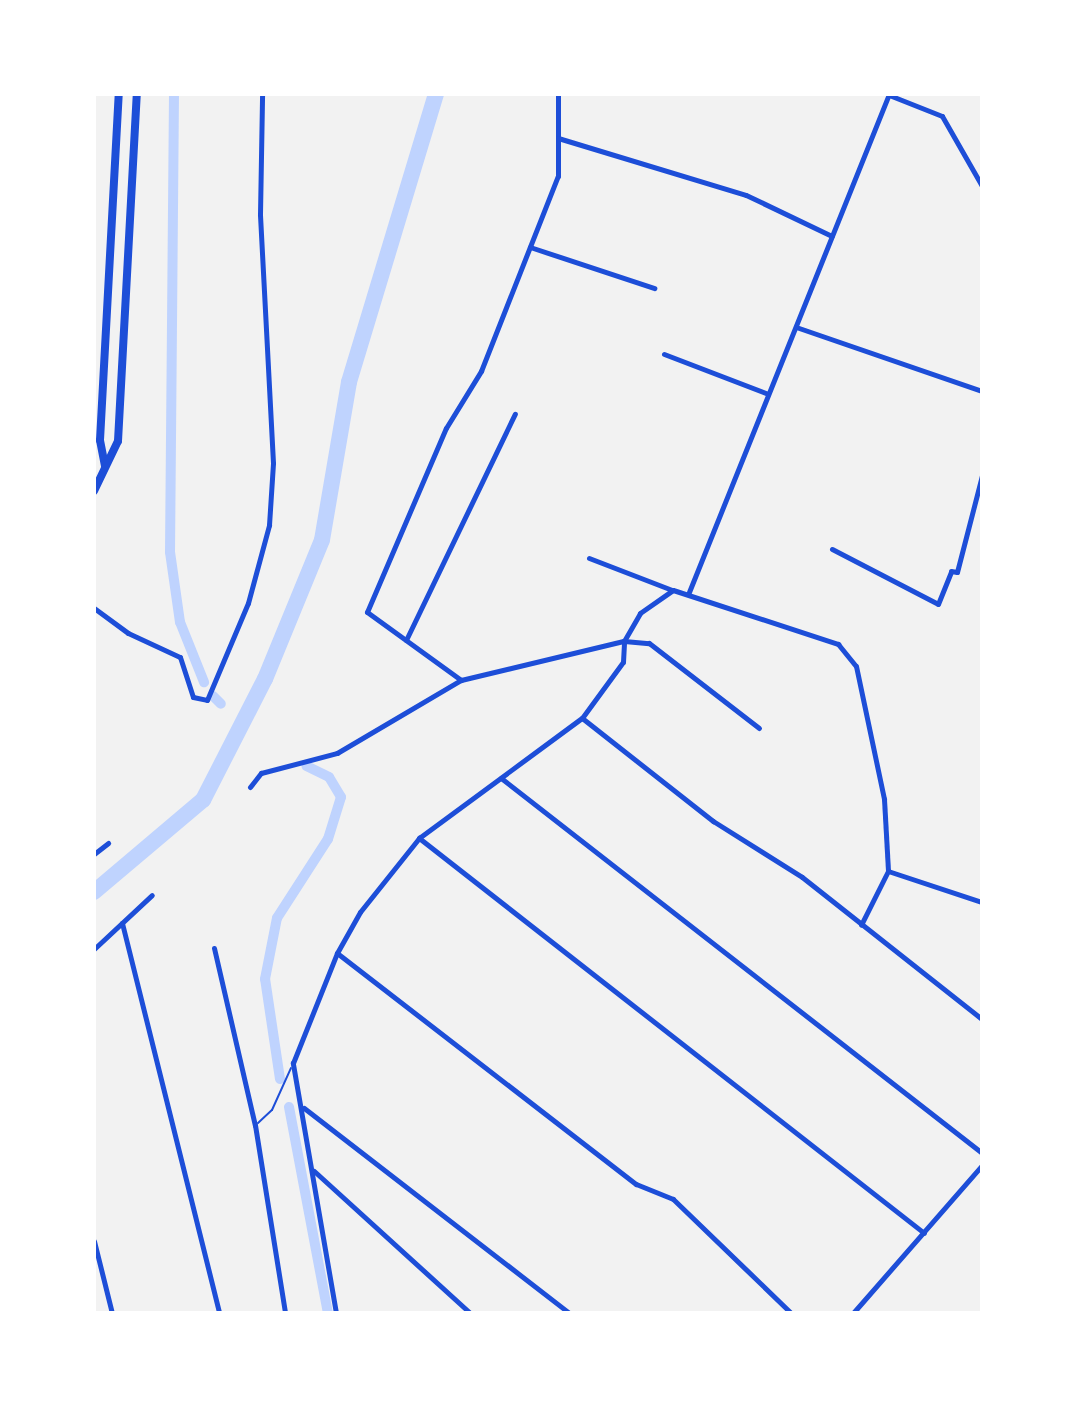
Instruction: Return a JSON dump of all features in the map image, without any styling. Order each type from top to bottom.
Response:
[{"type":"main road","points":[[105,467],[100,440],[119,94]]},
{"type":"main road","points":[[94,491],[118,441],[137,94]]},
{"type":"street","points":[[94,608],[128,633],[180,657],[193,697],[207,700],[248,603],[269,525],[273,463],[260,214],[262,94]]},
{"type":"street","points":[[461,680],[367,612],[446,428],[481,371],[558,176],[558,94]]},
{"type":"street","points":[[689,592],[889,95],[942,116],[982,186]]},
{"type":"street","points":[[558,138],[746,195],[832,236]]},
{"type":"street","points":[[530,247],[654,288]]},
{"type":"street","points":[[796,327],[982,391]]},
{"type":"street","points":[[664,354],[768,394]]},
{"type":"street","points":[[406,640],[515,414]]},
{"type":"street","points":[[832,549],[938,604],[951,571],[957,572],[982,475]]},
{"type":"street","points":[[589,558],[673,590],[689,592],[838,644],[856,666],[884,799],[888,871],[861,925]]},
{"type":"street","points":[[336,1313],[293,1063],[337,953],[360,912],[419,838],[582,718],[623,662],[624,641],[640,613],[673,590]]},
{"type":"street","points":[[250,787],[261,773],[337,753],[461,680],[624,641],[649,643],[759,728]]},
{"type":"street","points":[[582,718],[713,821],[802,877],[982,1019]]},
{"type":"street","points":[[501,778],[982,1153]]},
{"type":"street","points":[[419,838],[924,1233]]},
{"type":"street","points":[[94,854],[108,843]]},
{"type":"street","points":[[888,871],[982,902]]},
{"type":"street","points":[[94,949],[152,895]]},
{"type":"street","points":[[122,923],[219,1313]]},
{"type":"street","points":[[214,948],[255,1125],[285,1313]]},
{"type":"street","points":[[337,953],[636,1184],[673,1199],[791,1313]]},
{"type":"street","points":[[302,1107],[569,1313]]},
{"type":"street","points":[[853,1313],[982,1165]]},
{"type":"street","points":[[314,1171],[470,1313]]},
{"type":"street","points":[[94,1241],[112,1313]]},
{"type":"lane","points":[[255,1125],[272,1110],[293,1063]]},
{"type":"waterway","points":[[174,94],[170,552],[180,622],[204,682]]},
{"type":"waterway","points":[[94,892],[203,800],[265,679],[322,540],[349,382],[436,94]]},
{"type":"waterway","points":[[213,696],[221,704]]},
{"type":"waterway","points":[[280,1079],[265,979],[277,918],[328,839],[341,797],[329,777],[306,766]]},
{"type":"waterway","points":[[289,1107],[328,1313]]}]
